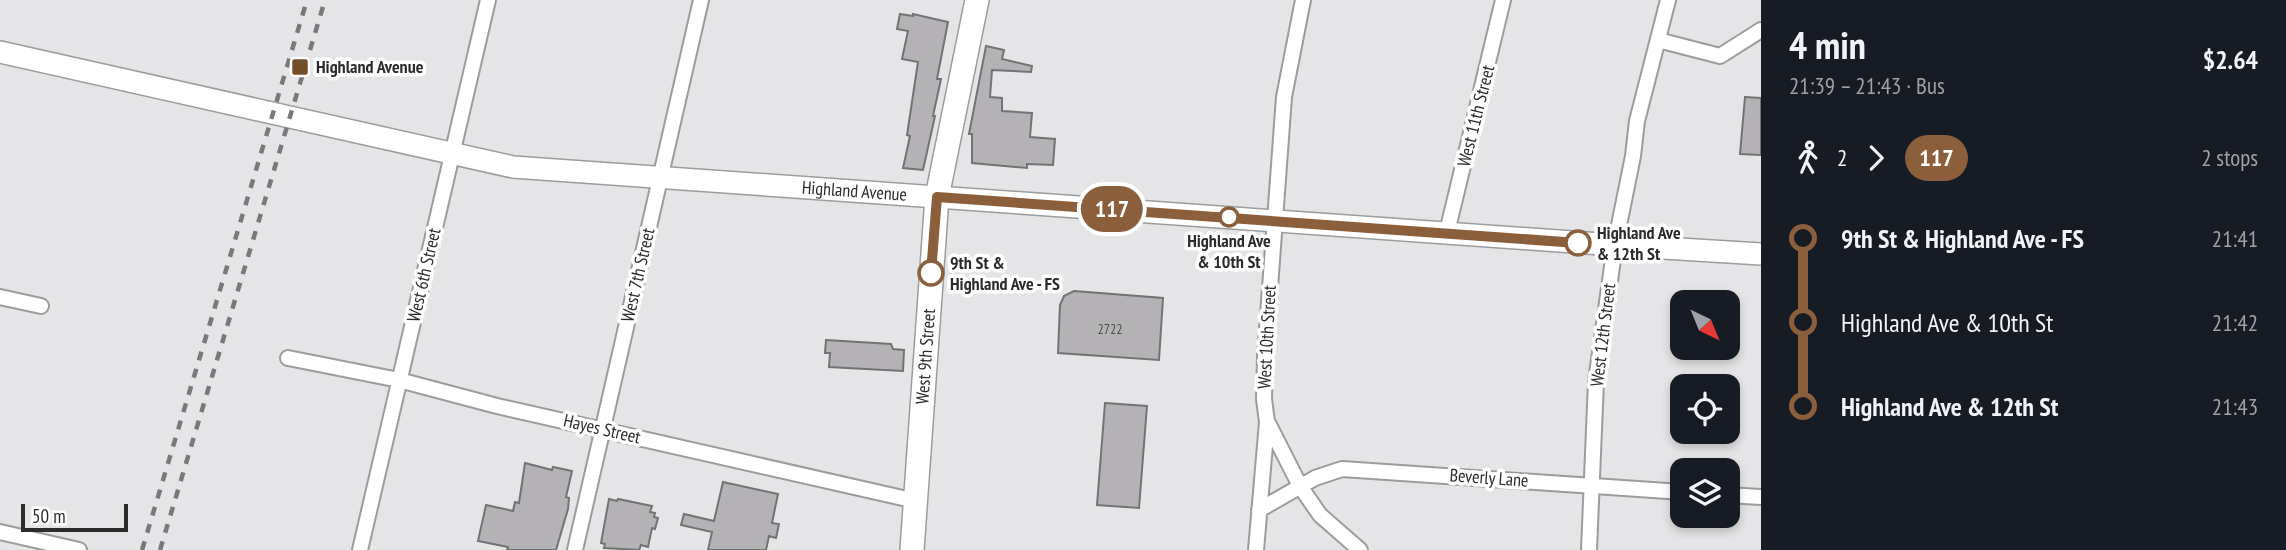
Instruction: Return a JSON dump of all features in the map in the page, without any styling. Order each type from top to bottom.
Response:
[{"type":"main road","name":"West 9th Street","points":[[912,550],[937,197],[977,0]]},
{"type":"main road","name":"Highland Avenue","points":[[0,52],[513,167],[1761,254]]},
{"type":"street","name":"West 6th Street","points":[[360,550],[488,0]]},
{"type":"street","name":"West 7th Street","points":[[575,550],[701,0]]},
{"type":"street","name":"West 10th Street","points":[[1256,550],[1267,422],[1264,399],[1265,356],[1284,97],[1303,0]]},
{"type":"street","name":"West 11th Street","points":[[1447,232],[1503,0]]},
{"type":"street","name":"West 12th Street","points":[[1589,550],[1596,381],[1615,245],[1633,156],[1637,121],[1668,0]]},
{"type":"street","points":[[1658,40],[1720,56],[1761,30]]},
{"type":"street","points":[[0,297],[41,306]]},
{"type":"street","name":"Hayes Street","points":[[288,358],[399,380],[916,501]]},
{"type":"street","points":[[1267,422],[1300,486],[1320,515],[1360,550]]},
{"type":"street","name":"Beverly Lane","points":[[1259,510],[1300,486],[1342,469],[1670,491]]},
{"type":"street","points":[[1740,496],[1761,497]]},
{"type":"street","points":[[0,532],[79,550]]},
{"type":"building","points":[[900,14],[913,14],[948,22],[937,79],[941,79],[935,116],[923,170],[903,168],[910,136],[907,135],[918,62],[902,59],[908,31],[897,29]]},
{"type":"building","points":[[986,46],[1004,50],[1002,59],[1032,66],[1031,72],[992,70],[990,97],[1002,98],[1002,111],[1032,113],[1030,137],[1055,139],[1053,165],[1027,164],[1027,168],[972,163],[972,134],[969,134]]},
{"type":"building","points":[[1745,97],[1761,98],[1761,155],[1740,154]]},
{"type":"building","points":[[1074,291],[1163,298],[1159,360],[1058,353],[1060,305],[1064,296]]},
{"type":"building","points":[[826,340],[891,344],[893,349],[904,350],[903,371],[829,367],[830,353],[825,353]]},
{"type":"building","points":[[1105,403],[1147,406],[1139,508],[1097,505]]},
{"type":"building","points":[[525,463],[552,470],[553,467],[572,471],[566,497],[569,498],[568,509],[556,550],[507,550],[508,547],[478,541],[486,505],[513,511],[515,502],[519,503]]},
{"type":"building","points":[[723,482],[778,494],[772,523],[779,524],[776,538],[769,536],[766,550],[708,550],[712,532],[681,525],[684,514],[714,521]]},
{"type":"building","points":[[609,499],[652,506],[650,512],[655,513],[654,517],[658,518],[655,529],[652,528],[648,547],[641,545],[639,550],[604,548],[605,544],[601,543]]},
{"type":"railway","points":[[142,550],[307,0]]},
{"type":"railway","points":[[160,550],[325,0]]},
{"type":"bus line","name":"117","points":[[931,273],[937,197],[1578,243]]},
{"type":"place","name":"Highland Avenue","points":[[300,67]]},
{"type":"place","name":"Highland Ave & 10th St","points":[[1229,217]]},
{"type":"place","name":"Highland Ave & 12th St","points":[[1578,243]]},
{"type":"place","name":"9th St & Highland Ave - FS","points":[[931,273]]}]
